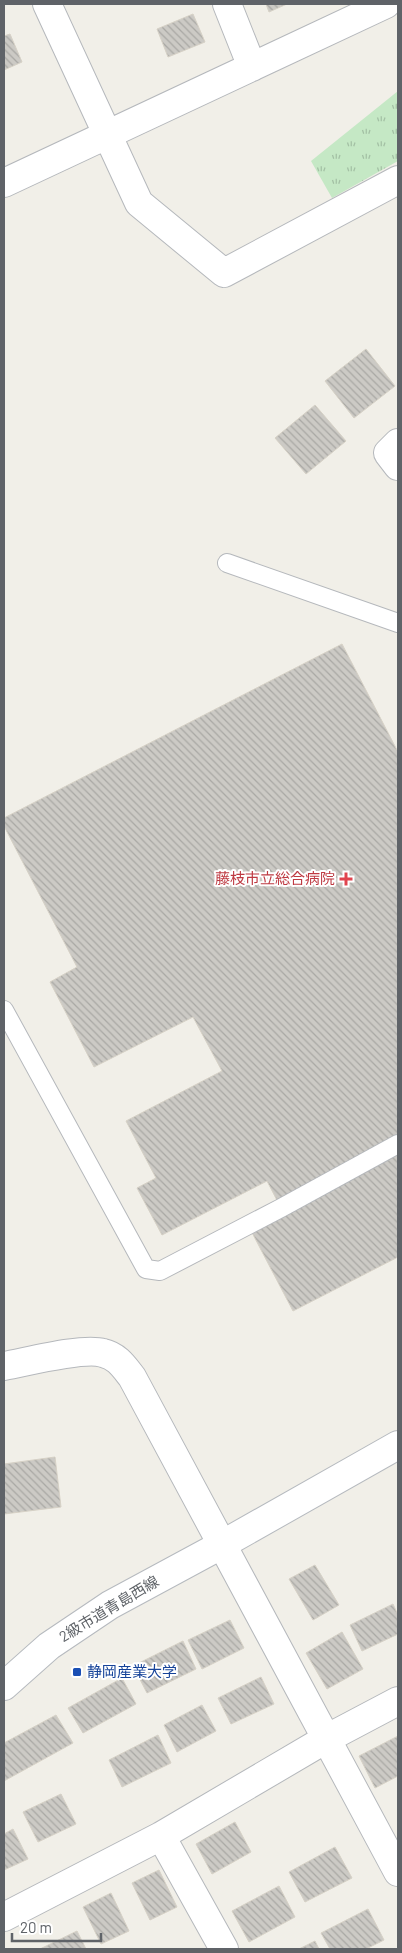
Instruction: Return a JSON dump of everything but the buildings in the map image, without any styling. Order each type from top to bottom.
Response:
[{"type":"street","points":[[47,4],[139,203],[224,273],[398,180]]},
{"type":"street","points":[[227,4],[252,67]]},
{"type":"street","points":[[4,183],[386,4]]},
{"type":"street","points":[[398,443],[388,453],[398,466]]},
{"type":"street","points":[[4,1366],[88,1351],[104,1353],[120,1361],[132,1378],[223,1544],[398,1872]]},
{"type":"street","name":"2級市道青島西線","points":[[4,1686],[49,1646],[110,1605],[223,1544],[398,1445]]},
{"type":"street","points":[[4,1917],[161,1836],[326,1739],[398,1700]]},
{"type":"street","points":[[161,1836],[224,1949]]},
{"type":"lane","points":[[227,563],[398,624]]},
{"type":"lane","points":[[4,1010],[146,1269],[160,1271],[393,1151]]},
{"type":"green space","points":[[398,91],[398,161],[332,198],[311,161]]},
{"type":"place","name":"藤枝市立総合病院","points":[[346,879]]},
{"type":"place","name":"静岡産業大学","points":[[77,1672]]}]
